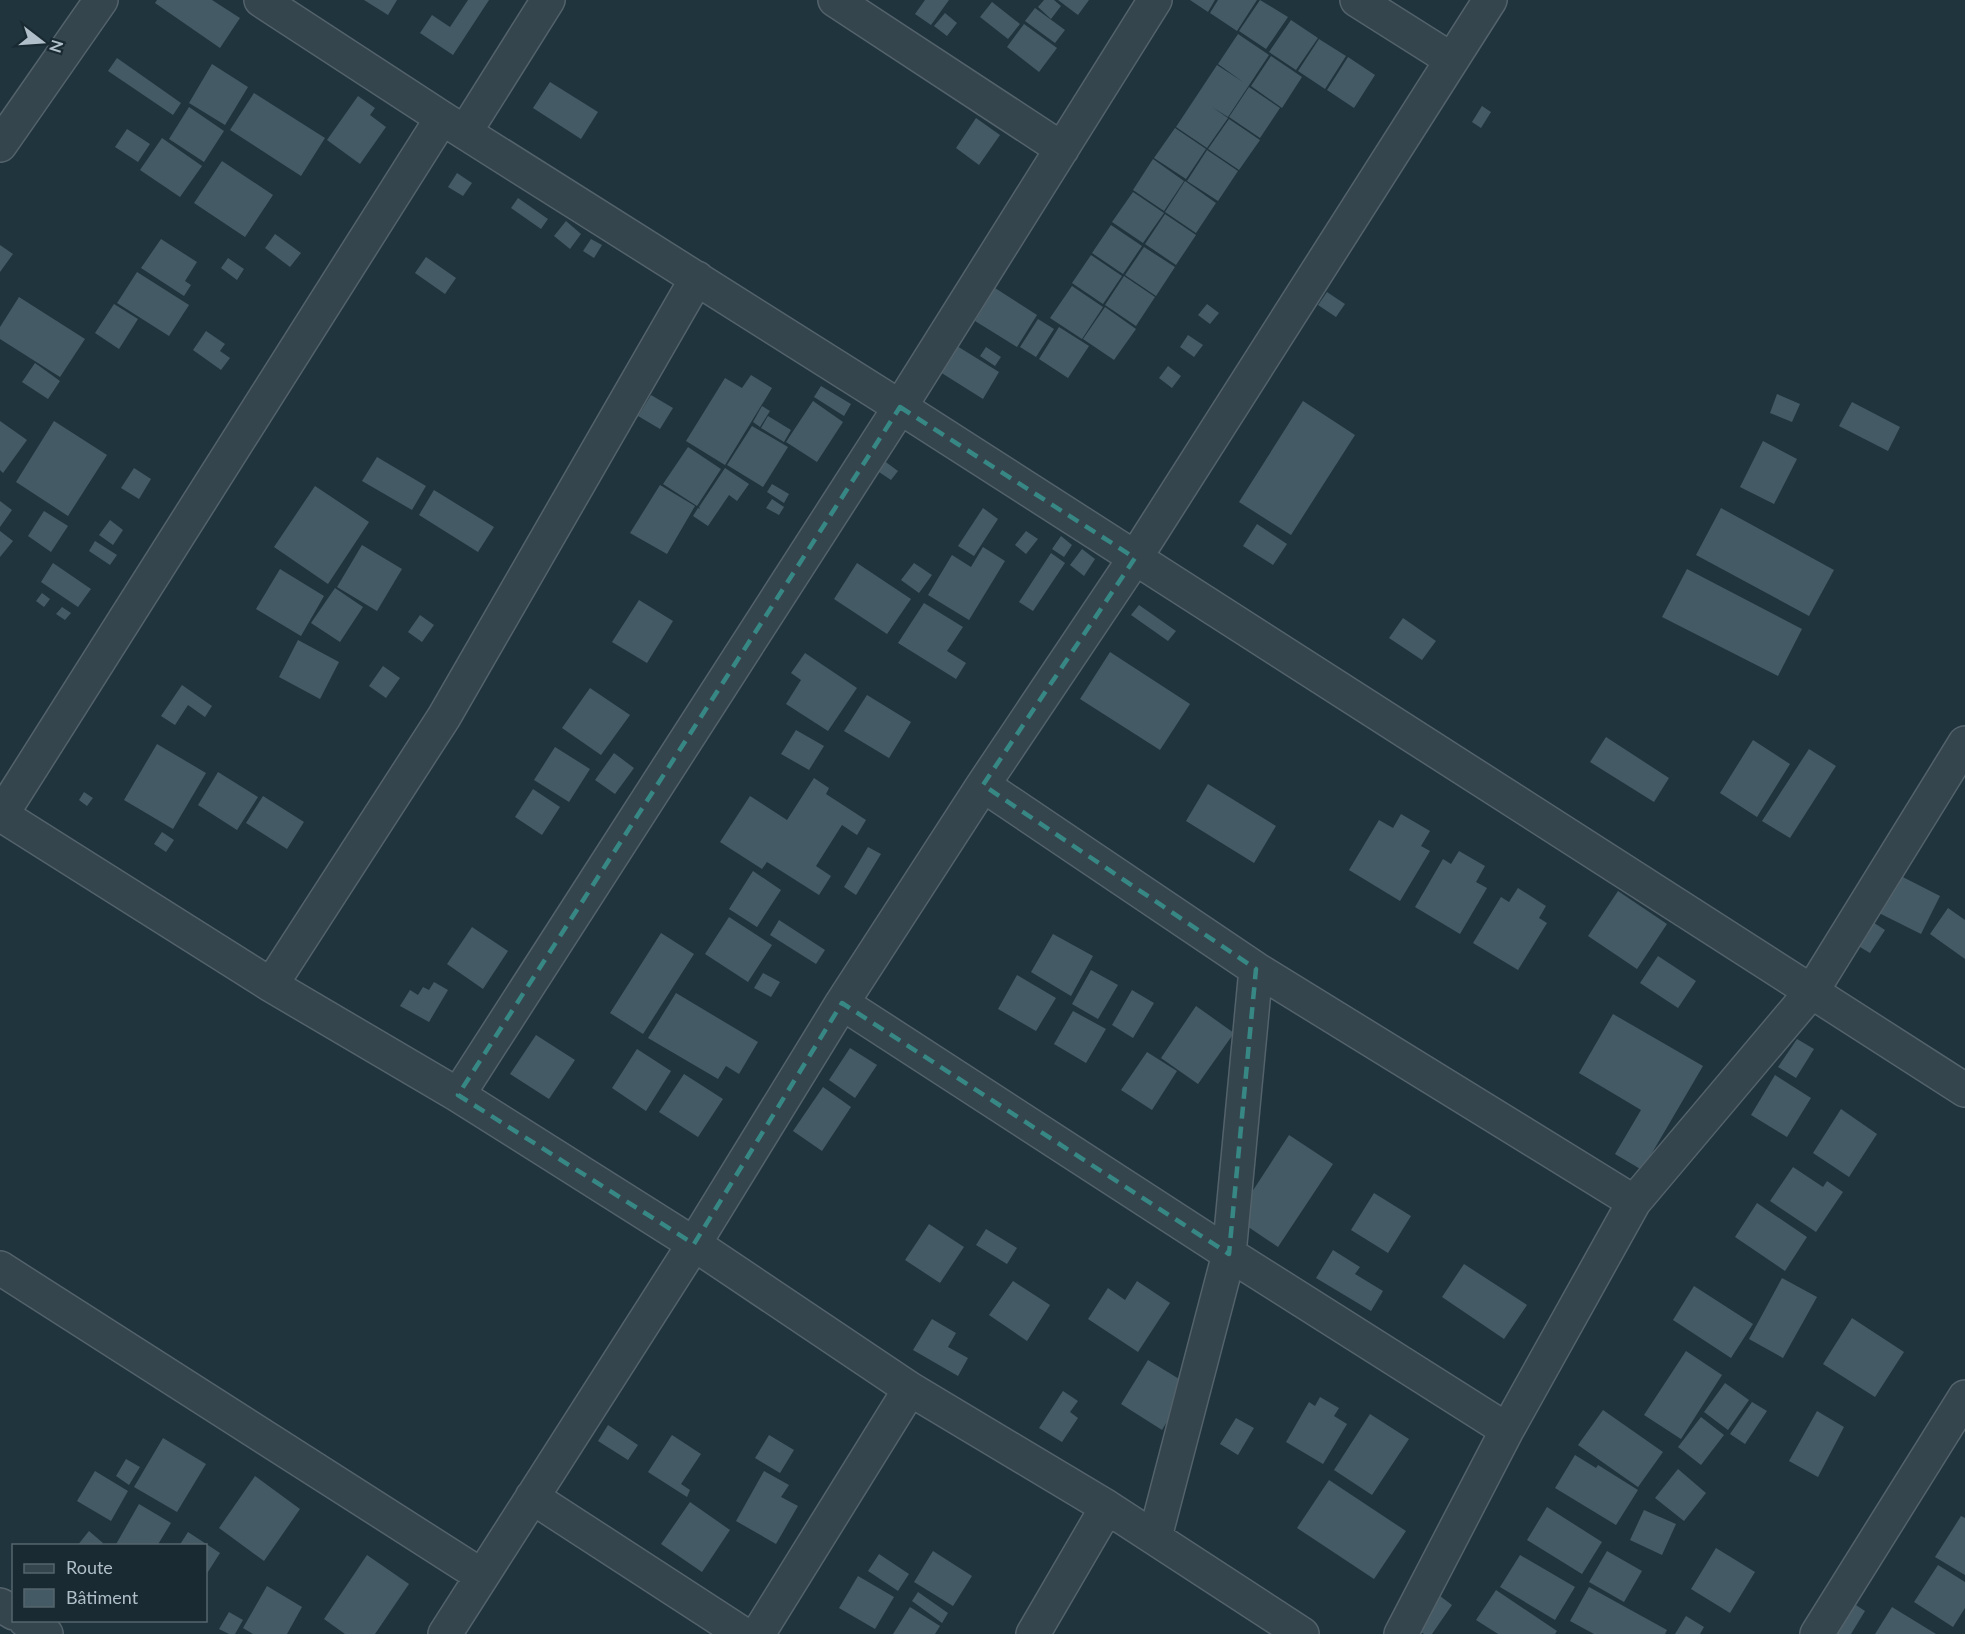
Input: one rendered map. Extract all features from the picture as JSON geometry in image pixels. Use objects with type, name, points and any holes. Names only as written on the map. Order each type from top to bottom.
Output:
[{"type":"street","points":[[0,145],[101,0]]},
{"type":"street","points":[[261,0],[1965,1090]]},
{"type":"street","points":[[548,0],[454,125],[1,815],[271,985],[458,1095],[694,1244],[909,1389],[1107,1507],[1302,1634]]},
{"type":"street","points":[[836,0],[1062,149]]},
{"type":"street","points":[[458,1095],[900,407],[1155,0]]},
{"type":"street","points":[[1357,0],[1452,60]]},
{"type":"street","points":[[445,1634],[694,1244],[842,1003],[983,784],[1135,558],[1490,0]]},
{"type":"street","points":[[271,985],[444,717],[697,278]]},
{"type":"street","points":[[1401,1634],[1507,1430],[1634,1202],[1812,991],[1965,743]]},
{"type":"street","points":[[983,784],[1256,969],[1634,1202]]},
{"type":"street","points":[[1155,1537],[1230,1254],[1256,969]]},
{"type":"street","points":[[842,1003],[1507,1430]]},
{"type":"street","points":[[0,1268],[482,1576]]},
{"type":"street","points":[[758,1634],[909,1389]]},
{"type":"street","points":[[1817,1634],[1965,1397]]},
{"type":"street","points":[[532,1497],[744,1634]]},
{"type":"street","points":[[1033,1634],[1107,1507]]},
{"type":"street","points":[[28,1622],[46,1634]]},
{"type":"highlighted area","points":[[900,407],[1135,558],[983,785],[1256,969],[1229,1254],[842,1003],[694,1244],[458,1095]]},
{"type":"building","points":[[157,0],[212,0],[240,18],[220,48],[155,3]]},
{"type":"building","points":[[364,0],[397,0],[388,15]]},
{"type":"building","points":[[468,0],[489,0],[453,55],[420,33],[432,15],[450,27]]},
{"type":"building","points":[[925,0],[949,0],[931,25],[915,14]]},
{"type":"building","points":[[1044,0],[1054,0],[1061,6],[1051,19],[1038,7]]},
{"type":"building","points":[[1058,0],[1089,0],[1078,15]]},
{"type":"building","points":[[1190,0],[1215,0],[1208,12]]},
{"type":"building","points":[[1218,0],[1257,0],[1237,31],[1210,13]]},
{"type":"building","points":[[1260,0],[1288,17],[1266,49],[1239,31]]},
{"type":"building","points":[[992,2],[1020,24],[1008,39],[980,17]]},
{"type":"building","points":[[1035,8],[1065,30],[1055,43],[1025,21]]},
{"type":"building","points":[[945,13],[957,23],[947,36],[934,26]]},
{"type":"building","points":[[1291,20],[1318,38],[1296,70],[1269,52]]},
{"type":"building","points":[[1024,24],[1057,48],[1039,72],[1007,47]]},
{"type":"building","points":[[1238,34],[1269,55],[1228,117],[1212,107],[1228,118],[1207,148],[1176,127],[1217,65],[1243,82],[1218,64]]},
{"type":"building","points":[[1319,39],[1346,56],[1325,89],[1298,71]]},
{"type":"building","points":[[1271,56],[1302,77],[1282,108],[1251,86]]},
{"type":"building","points":[[1348,57],[1375,75],[1354,108],[1327,90]]},
{"type":"building","points":[[117,58],[181,103],[173,115],[108,71]]},
{"type":"building","points":[[212,64],[248,87],[225,125],[189,103]]},
{"type":"building","points":[[550,82],[598,112],[581,139],[533,108]]},
{"type":"building","points":[[1249,87],[1280,108],[1260,138],[1229,117]]},
{"type":"building","points":[[254,93],[325,138],[301,176],[230,130]]},
{"type":"building","points":[[358,96],[375,108],[370,115],[386,127],[360,164],[327,140]]},
{"type":"building","points":[[1482,106],[1491,112],[1481,128],[1472,122]]},
{"type":"building","points":[[189,107],[224,131],[204,162],[169,139]]},
{"type":"building","points":[[976,118],[1000,135],[979,165],[956,148]]},
{"type":"building","points":[[1229,119],[1260,140],[1239,170],[1208,149]]},
{"type":"building","points":[[1175,128],[1206,149],[1186,179],[1154,158]]},
{"type":"building","points":[[127,129],[150,144],[138,162],[115,147]]},
{"type":"building","points":[[162,138],[202,166],[180,197],[140,170]]},
{"type":"building","points":[[1207,150],[1238,171],[1218,201],[1187,181]]},
{"type":"building","points":[[1153,159],[1184,181],[1164,211],[1133,190]]},
{"type":"building","points":[[222,161],[273,195],[245,237],[194,203]]},
{"type":"building","points":[[457,173],[472,183],[463,196],[448,187]]},
{"type":"building","points":[[1185,181],[1216,203],[1196,233],[1165,212]]},
{"type":"building","points":[[1133,192],[1164,213],[1143,243],[1112,222]]},
{"type":"building","points":[[518,198],[548,219],[541,229],[511,208]]},
{"type":"building","points":[[1165,214],[1196,235],[1176,265],[1145,244]]},
{"type":"building","points":[[566,221],[581,234],[570,249],[554,236]]},
{"type":"building","points":[[1111,225],[1142,246],[1123,274],[1092,253]]},
{"type":"building","points":[[275,234],[301,253],[290,267],[265,248]]},
{"type":"building","points":[[161,239],[197,262],[185,281],[191,285],[184,296],[141,268]]},
{"type":"building","points":[[591,239],[602,245],[594,258],[583,251]]},
{"type":"building","points":[[0,245],[13,254],[0,272]]},
{"type":"building","points":[[1144,247],[1175,267],[1156,296],[1125,275]]},
{"type":"building","points":[[1091,255],[1122,276],[1103,304],[1072,283]]},
{"type":"building","points":[[426,257],[456,278],[445,294],[415,273]]},
{"type":"building","points":[[228,258],[244,269],[237,280],[221,268]]},
{"type":"building","points":[[137,272],[189,305],[169,336],[117,303]]},
{"type":"building","points":[[1124,276],[1155,297],[1136,326],[1105,305]]},
{"type":"building","points":[[1072,286],[1103,307],[1082,339],[1050,318]]},
{"type":"building","points":[[995,288],[1037,315],[1017,347],[975,321]]},
{"type":"building","points":[[1327,292],[1345,304],[1336,317],[1318,305]]},
{"type":"building","points":[[19,297],[85,339],[60,377],[0,339],[0,327]]},
{"type":"building","points":[[114,304],[138,319],[119,349],[95,333]]},
{"type":"building","points":[[1207,304],[1219,313],[1210,324],[1198,315]]},
{"type":"building","points":[[1105,307],[1136,329],[1114,360],[1083,339]]},
{"type":"building","points":[[1038,319],[1054,329],[1036,357],[1020,347]]},
{"type":"building","points":[[1059,327],[1089,346],[1068,378],[1039,359]]},
{"type":"building","points":[[206,331],[225,344],[220,351],[230,358],[221,370],[193,350]]},
{"type":"building","points":[[1188,335],[1203,345],[1194,357],[1180,347]]},
{"type":"building","points":[[957,346],[999,372],[983,399],[940,372]]},
{"type":"building","points":[[986,347],[1001,357],[995,366],[980,356]]},
{"type":"building","points":[[35,363],[60,381],[48,399],[22,382]]},
{"type":"building","points":[[1168,366],[1181,376],[1172,388],[1159,378]]},
{"type":"building","points":[[751,375],[772,388],[725,465],[686,441],[725,378],[742,388]]},
{"type":"building","points":[[821,386],[851,404],[844,416],[814,397]]},
{"type":"building","points":[[1777,394],[1800,404],[1792,422],[1770,413]]},
{"type":"building","points":[[651,395],[673,408],[660,429],[638,416]]},
{"type":"building","points":[[813,401],[843,422],[817,462],[786,442]]},
{"type":"building","points":[[1303,401],[1355,435],[1291,535],[1239,502]]},
{"type":"building","points":[[1852,402],[1900,427],[1888,451],[1839,426]]},
{"type":"building","points":[[762,406],[770,411],[760,427],[753,422]]},
{"type":"building","points":[[768,416],[791,430],[784,442],[761,428]]},
{"type":"building","points":[[0,421],[27,440],[3,473],[0,470]]},
{"type":"building","points":[[54,421],[107,455],[68,516],[16,482]]},
{"type":"building","points":[[752,426],[788,447],[763,487],[727,465]]},
{"type":"building","points":[[1763,441],[1797,459],[1774,504],[1740,487]]},
{"type":"building","points":[[688,447],[721,469],[697,506],[663,484]]},
{"type":"building","points":[[377,457],[426,486],[412,510],[362,481]]},
{"type":"building","points":[[883,460],[898,471],[891,480],[876,470]]},
{"type":"building","points":[[134,468],[151,479],[139,499],[121,488]]},
{"type":"building","points":[[725,468],[749,484],[737,501],[729,495],[708,526],[693,516],[698,508],[700,509],[699,507]]},
{"type":"building","points":[[772,484],[789,494],[784,503],[767,492]]},
{"type":"building","points":[[660,485],[695,506],[667,554],[630,533]]},
{"type":"building","points":[[315,486],[369,522],[328,584],[274,547]]},
{"type":"building","points":[[434,490],[494,527],[478,552],[419,515]]},
{"type":"building","points":[[772,499],[784,507],[779,515],[766,508]]},
{"type":"building","points":[[0,501],[12,510],[0,527]]},
{"type":"building","points":[[983,508],[998,519],[974,556],[958,546]]},
{"type":"building","points":[[1721,508],[1834,570],[1809,616],[1696,555]]},
{"type":"building","points":[[44,511],[68,526],[51,552],[28,536]]},
{"type":"building","points":[[110,520],[123,530],[113,545],[99,535]]},
{"type":"building","points":[[1257,524],[1287,544],[1273,565],[1243,546]]},
{"type":"building","points":[[0,531],[13,541],[0,557]]},
{"type":"building","points":[[1026,531],[1038,539],[1026,554],[1015,545]]},
{"type":"building","points":[[1061,536],[1072,545],[1064,557],[1052,549]]},
{"type":"building","points":[[95,541],[117,555],[110,565],[89,551]]},
{"type":"building","points":[[362,545],[402,569],[377,611],[337,587]]},
{"type":"building","points":[[983,547],[1005,561],[969,620],[928,595],[952,555],[971,567]]},
{"type":"building","points":[[1082,549],[1095,559],[1084,576],[1070,565]]},
{"type":"building","points":[[1051,553],[1065,563],[1033,611],[1019,602]]},
{"type":"building","points":[[53,563],[91,589],[78,607],[41,582]]},
{"type":"building","points":[[857,563],[911,599],[887,634],[834,599]]},
{"type":"building","points":[[914,563],[932,575],[919,593],[901,580]]},
{"type":"building","points":[[280,569],[324,596],[301,636],[256,609]]},
{"type":"building","points":[[1687,569],[1802,629],[1778,676],[1662,617]]},
{"type":"building","points":[[335,588],[363,607],[340,642],[311,623]]},
{"type":"building","points":[[42,593],[50,599],[44,607],[36,601]]},
{"type":"building","points":[[639,600],[673,621],[647,663],[612,642]]},
{"type":"building","points":[[924,603],[963,627],[947,651],[966,663],[956,679],[898,643]]},
{"type":"building","points":[[1139,605],[1176,631],[1168,641],[1131,615]]},
{"type":"building","points":[[62,607],[71,613],[65,620],[56,614]]},
{"type":"building","points":[[420,615],[434,625],[422,642],[408,632]]},
{"type":"building","points":[[1403,618],[1436,641],[1422,660],[1389,638]]},
{"type":"building","points":[[298,640],[339,662],[320,699],[279,677]]},
{"type":"building","points":[[1110,652],[1190,704],[1160,750],[1080,699]]},
{"type":"building","points":[[805,653],[857,688],[828,731],[786,704],[801,680],[791,673]]},
{"type":"building","points":[[383,666],[400,678],[386,698],[369,686]]},
{"type":"building","points":[[182,685],[212,706],[205,717],[188,705],[175,725],[161,716]]},
{"type":"building","points":[[590,688],[630,715],[601,755],[562,728]]},
{"type":"building","points":[[867,695],[911,722],[889,758],[844,731]]},
{"type":"building","points":[[796,730],[824,746],[809,770],[781,754]]},
{"type":"building","points":[[1606,737],[1669,778],[1654,802],[1590,762]]},
{"type":"building","points":[[1753,740],[1790,764],[1757,817],[1720,793]]},
{"type":"building","points":[[157,744],[206,773],[173,829],[124,800]]},
{"type":"building","points":[[555,747],[590,769],[569,802],[534,780]]},
{"type":"building","points":[[1809,749],[1836,766],[1790,838],[1762,821]]},
{"type":"building","points":[[614,753],[634,768],[615,794],[595,780]]},
{"type":"building","points":[[218,772],[258,797],[237,830],[198,805]]},
{"type":"building","points":[[814,778],[829,788],[826,794],[866,820],[857,835],[842,825],[816,866],[831,876],[819,895],[767,862],[762,869],[720,842],[750,796],[787,820]]},
{"type":"building","points":[[1208,784],[1276,826],[1254,863],[1186,821]]},
{"type":"building","points":[[533,789],[560,807],[542,835],[515,817]]},
{"type":"building","points":[[84,792],[93,798],[87,806],[79,800]]},
{"type":"building","points":[[263,796],[304,822],[287,849],[246,823]]},
{"type":"building","points":[[1401,814],[1430,831],[1421,846],[1430,851],[1400,901],[1349,870],[1379,820],[1393,828]]},
{"type":"building","points":[[162,832],[174,840],[166,852],[154,844]]},
{"type":"building","points":[[868,847],[881,854],[856,895],[844,887]]},
{"type":"building","points":[[1459,851],[1485,866],[1476,882],[1487,888],[1460,934],[1415,907],[1443,859],[1451,864]]},
{"type":"building","points":[[753,871],[781,890],[757,927],[729,909]]},
{"type":"building","points":[[1891,871],[1940,896],[1921,934],[1871,909]]},
{"type":"building","points":[[1518,888],[1546,906],[1539,918],[1547,923],[1518,970],[1473,943],[1501,897],[1509,902]]},
{"type":"building","points":[[1618,891],[1667,924],[1637,969],[1588,936]]},
{"type":"building","points":[[1948,908],[1965,920],[1965,959],[1930,934]]},
{"type":"building","points":[[729,917],[772,945],[748,982],[705,954]]},
{"type":"building","points":[[1865,917],[1885,930],[1870,953],[1850,941]]},
{"type":"building","points":[[779,920],[825,950],[816,964],[770,935]]},
{"type":"building","points":[[472,927],[508,951],[483,989],[447,964]]},
{"type":"building","points":[[661,933],[694,954],[643,1034],[610,1013]]},
{"type":"building","points":[[1053,934],[1093,956],[1071,996],[1031,972]]},
{"type":"building","points":[[1658,956],[1696,981],[1678,1008],[1640,983]]},
{"type":"building","points":[[1091,970],[1118,985],[1098,1019],[1072,1004]]},
{"type":"building","points":[[763,973],[780,982],[771,997],[754,988]]},
{"type":"building","points":[[1017,975],[1056,998],[1036,1031],[998,1009]]},
{"type":"building","points":[[434,982],[448,990],[429,1022],[400,1006],[410,990],[418,995],[423,987],[429,990]]},
{"type":"building","points":[[1132,990],[1154,1003],[1133,1038],[1112,1025]]},
{"type":"building","points":[[676,993],[758,1042],[739,1074],[726,1066],[718,1079],[648,1038]]},
{"type":"building","points":[[1196,1006],[1234,1033],[1198,1084],[1161,1058]]},
{"type":"building","points":[[1073,1011],[1106,1029],[1086,1063],[1054,1044]]},
{"type":"building","points":[[1613,1014],[1703,1066],[1642,1170],[1615,1154],[1641,1110],[1579,1073]]},
{"type":"building","points":[[536,1035],[575,1060],[549,1099],[510,1074]]},
{"type":"building","points":[[1797,1039],[1814,1049],[1796,1078],[1778,1067]]},
{"type":"building","points":[[850,1048],[877,1065],[855,1098],[829,1080]]},
{"type":"building","points":[[637,1049],[671,1071],[646,1111],[612,1088]]},
{"type":"building","points":[[1147,1052],[1177,1071],[1152,1110],[1121,1090]]},
{"type":"building","points":[[684,1074],[723,1099],[698,1137],[659,1112]]},
{"type":"building","points":[[1775,1075],[1811,1098],[1787,1137],[1751,1115]]},
{"type":"building","points":[[823,1087],[851,1107],[822,1151],[793,1131]]},
{"type":"building","points":[[1841,1109],[1877,1134],[1849,1177],[1813,1153]]},
{"type":"building","points":[[1289,1135],[1333,1164],[1278,1247],[1235,1218]]},
{"type":"building","points":[[1793,1167],[1823,1187],[1827,1181],[1843,1192],[1816,1232],[1770,1201]]},
{"type":"building","points":[[1374,1193],[1411,1216],[1388,1253],[1351,1230]]},
{"type":"building","points":[[1757,1203],[1807,1237],[1785,1271],[1735,1237]]},
{"type":"building","points":[[929,1224],[964,1247],[940,1283],[905,1260]]},
{"type":"building","points":[[986,1229],[1017,1248],[1007,1264],[976,1245]]},
{"type":"building","points":[[1333,1250],[1360,1267],[1355,1274],[1383,1291],[1371,1311],[1316,1278]]},
{"type":"building","points":[[1464,1264],[1527,1305],[1504,1339],[1442,1297]]},
{"type":"building","points":[[1782,1278],[1817,1297],[1783,1358],[1749,1339]]},
{"type":"building","points":[[1013,1281],[1050,1305],[1027,1341],[989,1315]]},
{"type":"building","points":[[1137,1281],[1170,1303],[1138,1352],[1088,1319],[1108,1288],[1125,1300]]},
{"type":"building","points":[[1694,1286],[1753,1324],[1731,1358],[1673,1320]]},
{"type":"building","points":[[1852,1318],[1904,1352],[1875,1397],[1823,1364]]},
{"type":"building","points":[[932,1319],[956,1333],[948,1347],[968,1358],[958,1376],[913,1350]]},
{"type":"building","points":[[1686,1351],[1722,1375],[1681,1439],[1644,1415]]},
{"type":"building","points":[[1148,1360],[1189,1385],[1162,1430],[1121,1404]]},
{"type":"building","points":[[1725,1383],[1749,1400],[1728,1430],[1704,1412]]},
{"type":"building","points":[[1063,1391],[1078,1401],[1070,1412],[1078,1418],[1062,1442],[1039,1428]]},
{"type":"building","points":[[1320,1397],[1339,1408],[1334,1416],[1347,1424],[1323,1464],[1286,1442],[1309,1402],[1315,1406]]},
{"type":"building","points":[[1752,1402],[1767,1411],[1745,1444],[1730,1434]]},
{"type":"building","points":[[1603,1410],[1663,1452],[1638,1487],[1578,1445]]},
{"type":"building","points":[[1817,1411],[1844,1427],[1818,1477],[1789,1461]]},
{"type":"building","points":[[1370,1414],[1409,1439],[1372,1495],[1334,1470]]},
{"type":"building","points":[[1701,1417],[1724,1435],[1701,1465],[1678,1447]]},
{"type":"building","points":[[1236,1418],[1254,1428],[1238,1455],[1220,1444]]},
{"type":"building","points":[[608,1425],[638,1445],[628,1460],[598,1441]]},
{"type":"building","points":[[672,1435],[701,1454],[681,1484],[690,1490],[687,1497],[648,1472]]},
{"type":"building","points":[[769,1435],[794,1450],[780,1473],[755,1458]]},
{"type":"building","points":[[163,1438],[206,1464],[177,1512],[134,1487]]},
{"type":"building","points":[[1575,1455],[1596,1468],[1598,1465],[1638,1490],[1616,1525],[1555,1488]]},
{"type":"building","points":[[126,1459],[140,1467],[129,1485],[116,1476]]},
{"type":"building","points":[[1678,1469],[1706,1493],[1684,1521],[1655,1498]]},
{"type":"building","points":[[95,1471],[128,1491],[111,1521],[77,1501]]},
{"type":"building","points":[[764,1471],[789,1485],[781,1497],[798,1506],[776,1544],[736,1521]]},
{"type":"building","points":[[255,1476],[300,1509],[264,1561],[219,1528]]},
{"type":"building","points":[[1329,1480],[1406,1531],[1374,1579],[1297,1528]]},
{"type":"building","points":[[690,1502],[730,1530],[702,1572],[661,1544]]},
{"type":"building","points":[[139,1504],[171,1523],[158,1544],[116,1544]]},
{"type":"building","points":[[1547,1507],[1602,1542],[1582,1574],[1527,1540]]},
{"type":"building","points":[[1644,1510],[1676,1524],[1662,1555],[1630,1540]]},
{"type":"building","points":[[1961,1516],[1965,1518],[1965,1575],[1935,1557]]},
{"type":"building","points":[[89,1531],[103,1543],[102,1544],[79,1544]]},
{"type":"building","points":[[188,1532],[206,1544],[180,1544]]},
{"type":"building","points":[[207,1544],[220,1553],[207,1573]]},
{"type":"building","points":[[1716,1548],[1755,1572],[1730,1613],[1691,1589]]},
{"type":"building","points":[[933,1551],[972,1576],[953,1606],[914,1582]]},
{"type":"building","points":[[1607,1551],[1642,1571],[1624,1602],[1589,1582]]},
{"type":"building","points":[[879,1554],[909,1574],[898,1591],[868,1571]]},
{"type":"building","points":[[367,1555],[409,1584],[375,1634],[345,1634],[324,1619]]},
{"type":"building","points":[[1520,1555],[1575,1587],[1555,1620],[1500,1587]]},
{"type":"building","points":[[1938,1565],[1965,1582],[1965,1608],[1953,1627],[1914,1602]]},
{"type":"building","points":[[858,1576],[894,1597],[875,1629],[839,1608]]},
{"type":"building","points":[[267,1586],[302,1607],[287,1634],[253,1634],[243,1628]]},
{"type":"building","points":[[1589,1587],[1667,1630],[1665,1634],[1594,1634],[1570,1621]]},
{"type":"building","points":[[1496,1590],[1557,1631],[1555,1634],[1498,1634],[1476,1620]]},
{"type":"building","points":[[918,1592],[948,1613],[942,1623],[912,1601]]},
{"type":"building","points":[[1440,1596],[1452,1605],[1432,1634],[1424,1634],[1418,1630]]},
{"type":"building","points":[[1847,1599],[1865,1611],[1851,1634],[1825,1634]]},
{"type":"building","points":[[910,1607],[940,1626],[935,1634],[893,1634]]},
{"type":"building","points":[[1892,1607],[1936,1634],[1875,1634]]},
{"type":"building","points":[[229,1612],[243,1620],[235,1634],[219,1629]]},
{"type":"building","points":[[1686,1616],[1704,1627],[1700,1634],[1675,1634]]}]
